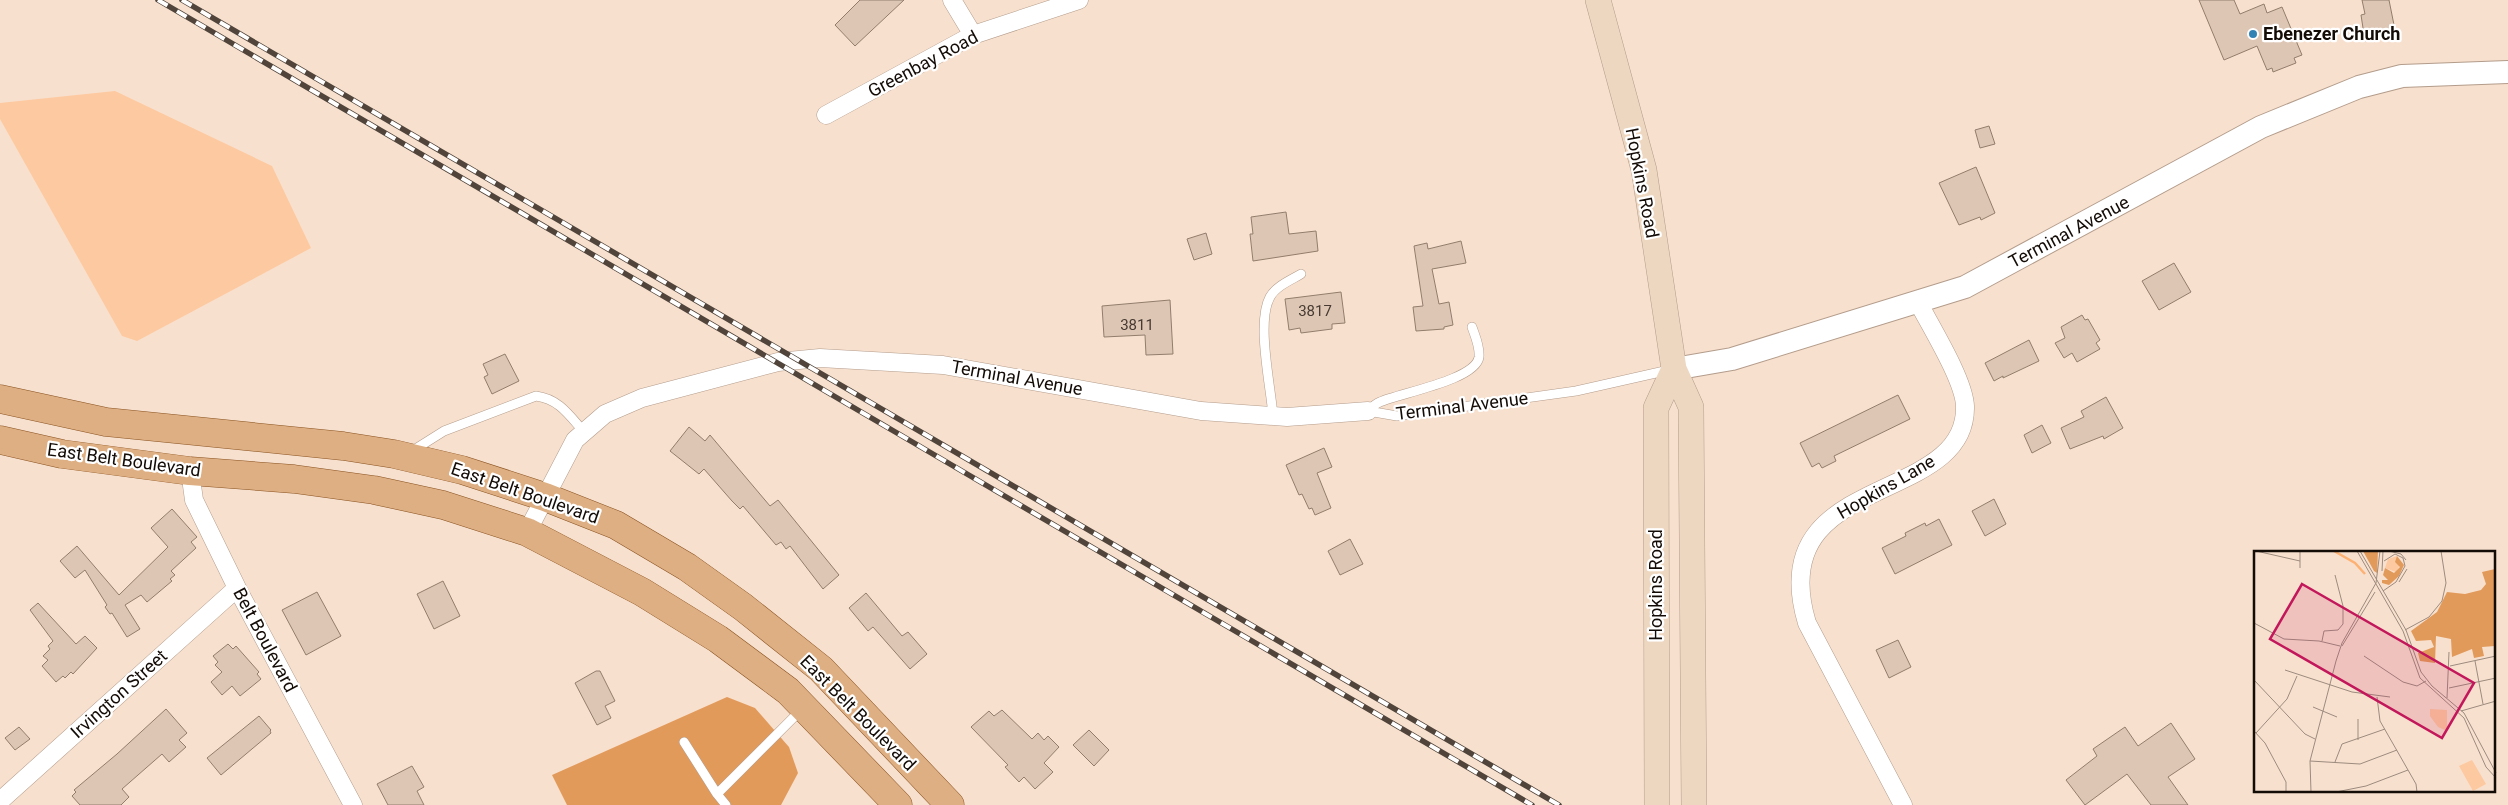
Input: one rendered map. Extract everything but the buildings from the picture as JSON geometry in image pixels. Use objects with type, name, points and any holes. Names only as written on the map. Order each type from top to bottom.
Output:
[{"type":"main road","name":"Hopkins Road","points":[[1598,0],[1644,170],[1674,369],[1691,408],[1694,805]]},
{"type":"main road","name":"Hopkins Road","points":[[1657,796],[1656,408],[1674,369]]},
{"type":"main road","name":"East Belt Boulevard","points":[[0,399],[106,422],[343,446],[405,456],[462,470],[545,497],[616,525],[687,567],[743,607],[821,669],[950,805]]},
{"type":"main road","name":"East Belt Boulevard","points":[[0,440],[62,454],[190,471],[294,478],[374,490],[443,505],[527,532],[642,592],[718,639],[788,691],[898,805]]},
{"type":"street","points":[[952,0],[973,35]]},
{"type":"street","name":"Greenbay Road","points":[[826,115],[973,35],[1079,0]]},
{"type":"street","name":"Terminal Avenue","points":[[1674,369],[1732,359],[1965,288],[2261,127],[2359,87],[2402,76],[2508,72]]},
{"type":"street","name":"Hopkins Lane","points":[[1903,805],[1807,623],[1801,603],[1799,586],[1803,560],[1808,545],[1822,526],[1845,509],[1935,461],[1956,443],[1964,423],[1965,404],[1960,386],[1918,302]]},
{"type":"street","name":"Terminal Avenue","points":[[527,532],[575,440],[605,414],[642,398],[778,362],[820,358],[943,366],[1201,410],[1273,416],[1287,417],[1368,411]]},
{"type":"street","name":"Belt Boulevard","points":[[190,471],[194,500],[237,588],[353,805]]},
{"type":"street","name":"Irvington Street","points":[[0,800],[237,588]]},
{"type":"lane","points":[[1273,416],[1264,322],[1270,297],[1281,285],[1301,274]]},
{"type":"lane","points":[[1368,411],[1380,402],[1427,387],[1472,368],[1479,358],[1478,344],[1472,327]]},
{"type":"lane","name":"Terminal Avenue","points":[[1368,411],[1397,416],[1576,391],[1674,369]]},
{"type":"lane","points":[[405,456],[444,431],[536,396],[549,398],[560,405],[584,432]]},
{"type":"lane","points":[[717,794],[804,708]]},
{"type":"lane","points":[[684,742],[726,805]]},
{"type":"shaded area","points":[[115,91],[272,166],[311,248],[137,341],[122,336],[0,119],[0,103]]},
{"type":"shaded area","points":[[727,697],[755,708],[789,747],[798,773],[781,805],[567,805],[552,775]]},
{"type":"railway","points":[[158,0],[1532,805]]},
{"type":"railway","points":[[182,0],[1559,805]]},
{"type":"place","name":"Ebenezer Church","points":[[2253,34]]}]
